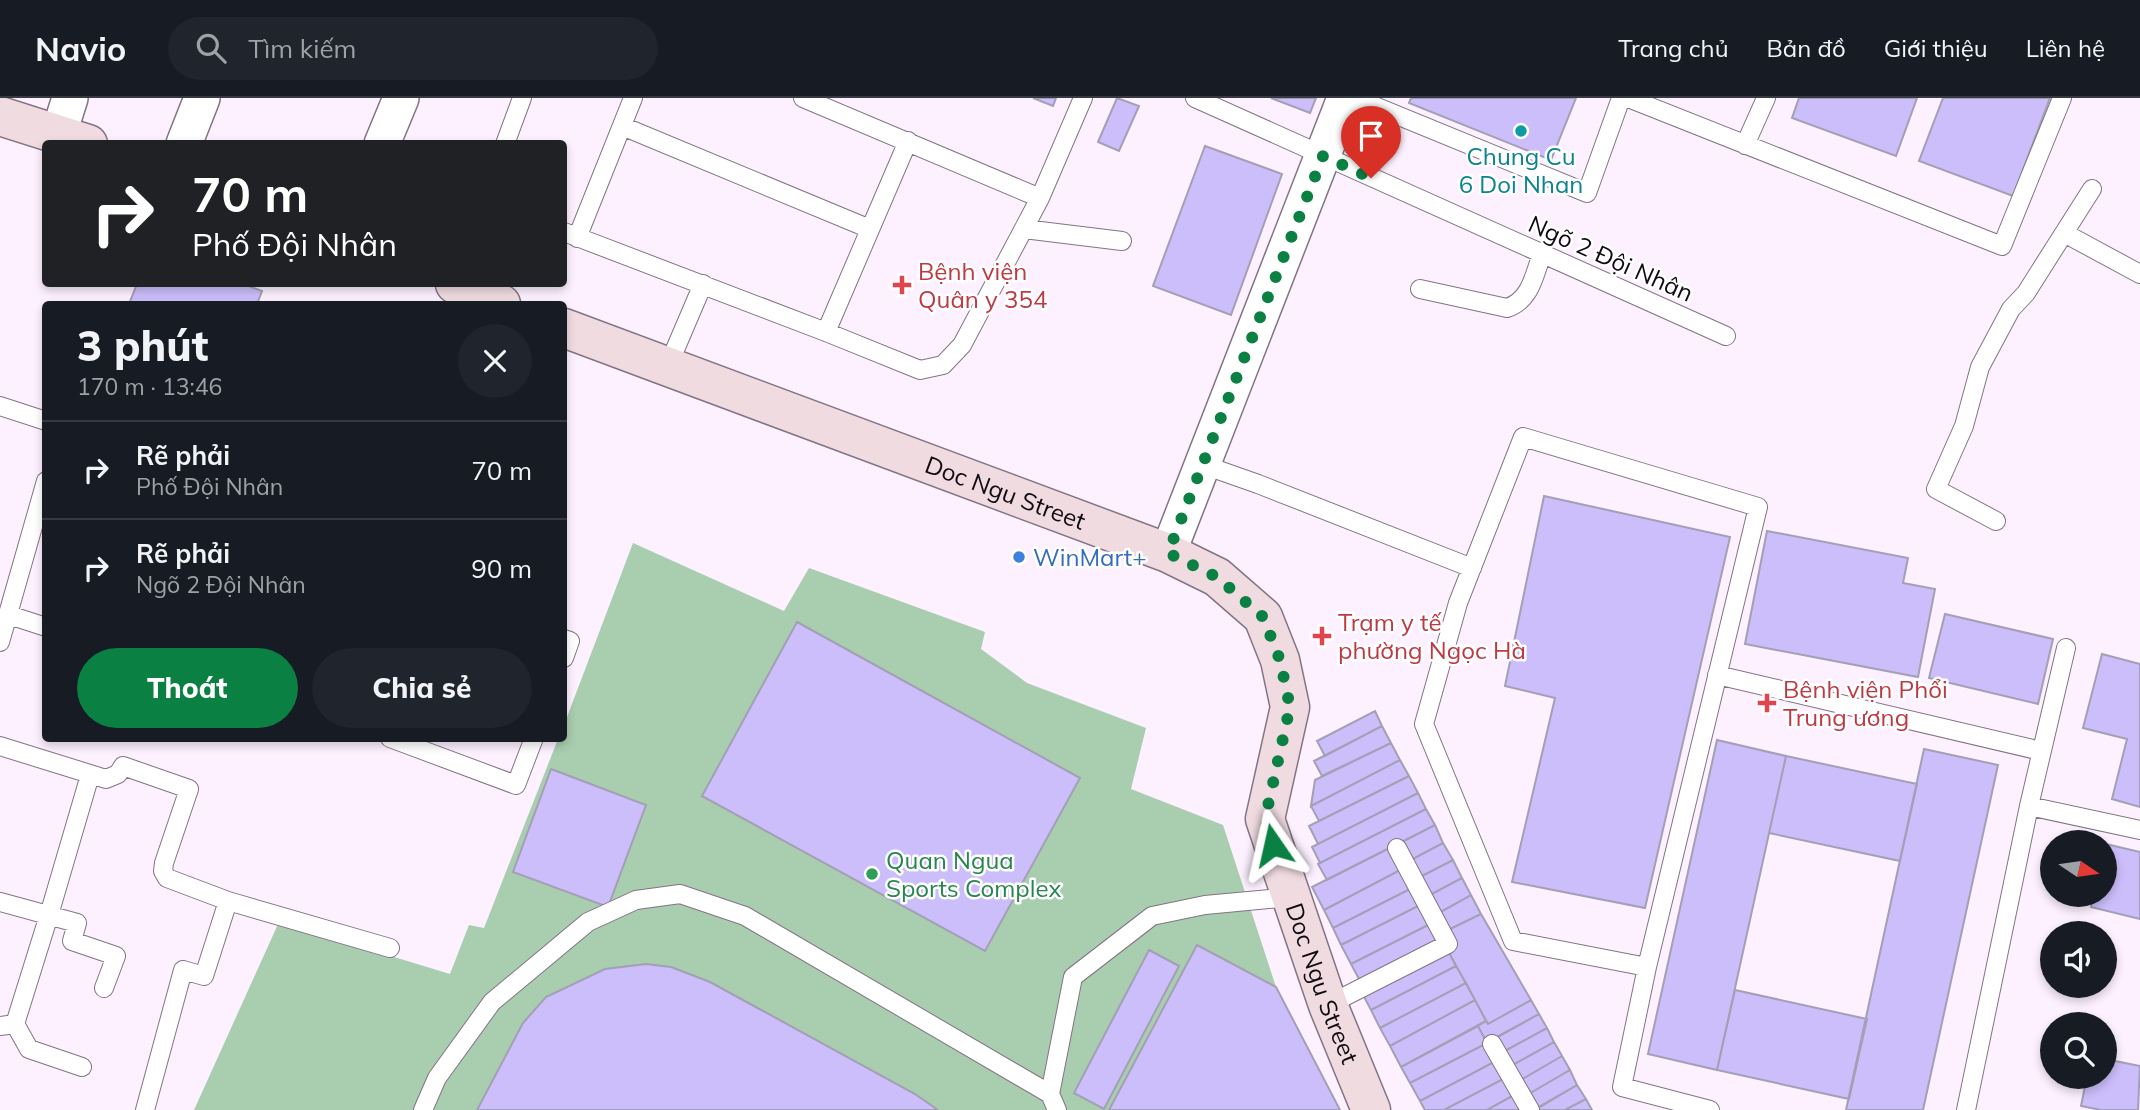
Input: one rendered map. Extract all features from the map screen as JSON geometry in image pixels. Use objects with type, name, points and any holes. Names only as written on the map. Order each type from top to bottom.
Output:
[{"type":"street","points":[[186,140],[202,98]]},
{"type":"street","points":[[384,140],[401,98]]},
{"type":"street","points":[[1168,553],[1345,98]]},
{"type":"street","points":[[0,116],[72,125]]},
{"type":"street","name":"Doc Ngu Street","points":[[567,329],[1168,553],[1217,577],[1263,617],[1280,660],[1290,707],[1265,819],[1328,1005],[1371,1110]]},
{"type":"lane","points":[[506,140],[522,98]]},
{"type":"lane","points":[[633,98],[570,235],[703,284],[920,370],[943,365],[962,345],[1040,198],[1083,98]]},
{"type":"lane","points":[[803,98],[1040,198]]},
{"type":"lane","name":"Ngõ 2 Đội Nhân","points":[[1195,98],[1726,336]]},
{"type":"lane","points":[[1355,98],[1587,193],[1621,98]]},
{"type":"lane","points":[[1628,98],[2002,246],[2062,98]]},
{"type":"lane","points":[[1745,145],[1766,98]]},
{"type":"lane","points":[[622,126],[870,229]]},
{"type":"lane","points":[[826,332],[908,141]]},
{"type":"lane","points":[[1996,521],[1936,489],[1964,426],[1980,367],[2011,309],[2026,293],[2092,189]]},
{"type":"lane","points":[[1024,229],[1122,241]]},
{"type":"lane","points":[[2064,233],[2140,274]]},
{"type":"lane","points":[[1420,289],[1507,308],[1517,304],[1525,296],[1542,254]]},
{"type":"lane","points":[[668,366],[703,284]]},
{"type":"lane","points":[[0,405],[42,420]]},
{"type":"lane","points":[[1647,967],[1513,941],[1423,724],[1458,603],[1523,437],[1758,507],[1647,967],[1622,1087],[1710,1110]]},
{"type":"lane","points":[[1203,465],[1472,568]]},
{"type":"lane","points":[[0,642],[42,495]]},
{"type":"lane","points":[[9,615],[42,626]]},
{"type":"lane","points":[[1966,1110],[2029,806],[2066,648]]},
{"type":"lane","points":[[1717,675],[2041,751]]},
{"type":"lane","points":[[401,742],[516,785],[532,742]]},
{"type":"lane","points":[[0,746],[106,779],[118,774],[123,766],[189,789],[163,863],[167,878],[228,901],[390,948]]},
{"type":"lane","points":[[82,1067],[29,1049],[7,1025],[49,915],[90,775]]},
{"type":"lane","points":[[2029,806],[2140,830]]},
{"type":"lane","points":[[1328,1005],[1448,944],[1397,848]]},
{"type":"lane","points":[[423,1110],[438,1078],[492,1002],[588,922],[636,900],[680,894],[745,916],[1054,1102],[1073,977],[1152,916],[1205,905],[1290,897]]},
{"type":"lane","points":[[145,1110],[183,970],[204,976],[228,901]]},
{"type":"lane","points":[[0,902],[77,923],[72,941],[116,956],[104,988]]},
{"type":"lane","points":[[1492,1044],[1530,1110]]},
{"type":"green space","name":"Quan Ngua Sports Complex","points":[[633,543],[784,611],[809,568],[985,632],[981,649],[1027,683],[1146,728],[1131,789],[1223,825],[1276,987],[1340,1110],[194,1110],[279,922],[450,974],[469,925],[484,928],[557,742],[567,742],[567,717]]},
{"type":"building","points":[[1033,98],[1056,98],[1053,106]]},
{"type":"building","points":[[1117,98],[1139,106],[1119,151],[1098,142]]},
{"type":"building","points":[[1271,98],[1316,98],[1310,113]]},
{"type":"building","name":"Chung Cu 6 Doi Nhan","points":[[1411,98],[1576,98],[1551,160],[1409,103]]},
{"type":"building","points":[[1799,98],[1917,98],[1896,156],[1792,118]]},
{"type":"building","points":[[1943,98],[2050,98],[2013,196],[1919,161]]},
{"type":"building","points":[[1205,146],[1282,174],[1231,315],[1153,286]]},
{"type":"building","points":[[136,287],[251,287],[262,291],[258,301],[130,301]]},
{"type":"building","points":[[1544,496],[1730,537],[1645,908],[1512,882],[1555,698],[1505,686]]},
{"type":"building","points":[[1767,531],[1908,558],[1903,583],[1935,589],[1918,677],[1745,644]]},
{"type":"building","points":[[1945,614],[2053,639],[2038,704],[1929,678]]},
{"type":"building","points":[[797,622],[1080,778],[985,951],[702,796]]},
{"type":"building","points":[[2102,654],[2140,664],[2140,807],[2112,799],[2127,739],[2083,728]]},
{"type":"building","points":[[1375,711],[1382,726],[1325,756],[1317,741]]},
{"type":"building","points":[[1382,726],[1391,743],[1322,776],[1314,761]]},
{"type":"building","points":[[1717,740],[1786,756],[1717,1070],[1648,1054]]},
{"type":"building","points":[[1391,743],[1400,760],[1311,806],[1315,780]]},
{"type":"building","points":[[1924,749],[1998,765],[1923,1110],[1846,1110]]},
{"type":"building","points":[[1786,756],[1917,784],[1900,861],[1769,833]]},
{"type":"building","points":[[1400,760],[1409,776],[1319,821],[1311,806]]},
{"type":"building","points":[[551,769],[646,805],[608,907],[513,872]]},
{"type":"building","points":[[1409,776],[1418,793],[1318,844],[1309,826]]},
{"type":"building","points":[[1418,793],[1426,809],[1320,863],[1312,847]]},
{"type":"building","points":[[1426,809],[1435,825],[1327,880],[1318,864]]},
{"type":"building","points":[[1435,825],[1443,843],[1409,861],[1400,843]]},
{"type":"building","points":[[1443,843],[1453,860],[1418,878],[1409,861]]},
{"type":"building","points":[[1393,846],[1404,868],[1324,910],[1312,887]]},
{"type":"building","points":[[2118,847],[2140,852],[2140,919],[2091,907],[2118,906]]},
{"type":"building","points":[[1453,860],[1462,878],[1428,896],[1418,878]]},
{"type":"building","points":[[1404,868],[1414,887],[1333,928],[1324,910]]},
{"type":"building","points":[[1462,878],[1471,895],[1437,914],[1428,896]]},
{"type":"building","points":[[1414,887],[1422,904],[1341,945],[1333,928]]},
{"type":"building","points":[[1471,895],[1481,914],[1446,931],[1437,914]]},
{"type":"building","points":[[1422,904],[1432,923],[1351,964],[1341,945]]},
{"type":"building","points":[[1481,914],[1531,1000],[1488,1024],[1447,949],[1446,931]]},
{"type":"building","points":[[1432,923],[1441,940],[1360,981],[1351,964]]},
{"type":"building","points":[[1197,945],[1276,987],[1340,1110],[1109,1110]]},
{"type":"building","points":[[1447,949],[1456,966],[1371,1010],[1362,993]]},
{"type":"building","points":[[1149,950],[1179,966],[1104,1109],[1074,1093]]},
{"type":"building","points":[[646,964],[671,967],[710,982],[915,1094],[938,1110],[477,1110],[523,1023],[546,997],[605,969]]},
{"type":"building","points":[[1456,966],[1466,983],[1380,1028],[1371,1010]]},
{"type":"building","points":[[1466,983],[1475,1000],[1390,1046],[1380,1028]]},
{"type":"building","points":[[1735,990],[1867,1019],[1849,1099],[1717,1070]]},
{"type":"building","points":[[1475,1000],[1486,1021],[1401,1067],[1390,1046]]},
{"type":"building","points":[[1531,1000],[1539,1014],[1487,1043],[1478,1026],[1486,1021],[1488,1024]]},
{"type":"building","points":[[1539,1014],[1547,1028],[1503,1052],[1495,1038]]},
{"type":"building","points":[[1478,1026],[1487,1043],[1410,1083],[1401,1067]]},
{"type":"building","points":[[1547,1028],[1554,1042],[1511,1066],[1503,1052]]},
{"type":"building","points":[[1554,1042],[1562,1056],[1519,1081],[1511,1066]]},
{"type":"building","points":[[1487,1043],[1496,1061],[1420,1101],[1410,1083]]},
{"type":"building","points":[[1562,1056],[1570,1070],[1527,1095],[1519,1081]]},
{"type":"building","points":[[1496,1061],[1505,1078],[1444,1110],[1425,1110],[1420,1101]]},
{"type":"building","points":[[2117,1061],[2140,1066],[2138,1110],[2101,1110],[2081,1106],[2084,1089],[2117,1089]]},
{"type":"building","points":[[1570,1070],[1577,1085],[1535,1109],[1527,1095]]},
{"type":"building","points":[[1505,1078],[1514,1095],[1487,1110],[1444,1110]]},
{"type":"building","points":[[1577,1085],[1586,1099],[1565,1110],[1535,1110]]},
{"type":"building","points":[[1514,1095],[1521,1110],[1487,1110]]},
{"type":"building","points":[[1586,1099],[1592,1110],[1565,1110]]},
{"type":"place","name":"Chung Cu 6 Doi Nhan","points":[[1521,131]]},
{"type":"place","name":"Bệnh viện Quân y 354","points":[[902,285]]},
{"type":"place","name":"WinMart+","points":[[1019,557]]},
{"type":"place","name":"Trạm y tế phường Ngọc Hà","points":[[1322,636]]},
{"type":"place","name":"Bệnh viện Phổi Trung ương","points":[[1767,703]]},
{"type":"place","name":"Quan Ngua Sports Complex","points":[[872,874]]},
{"type":"route","points":[[1273,845],[1265,819],[1290,707],[1280,660],[1263,617],[1217,577],[1168,553],[1323,156],[1371,178]]}]
